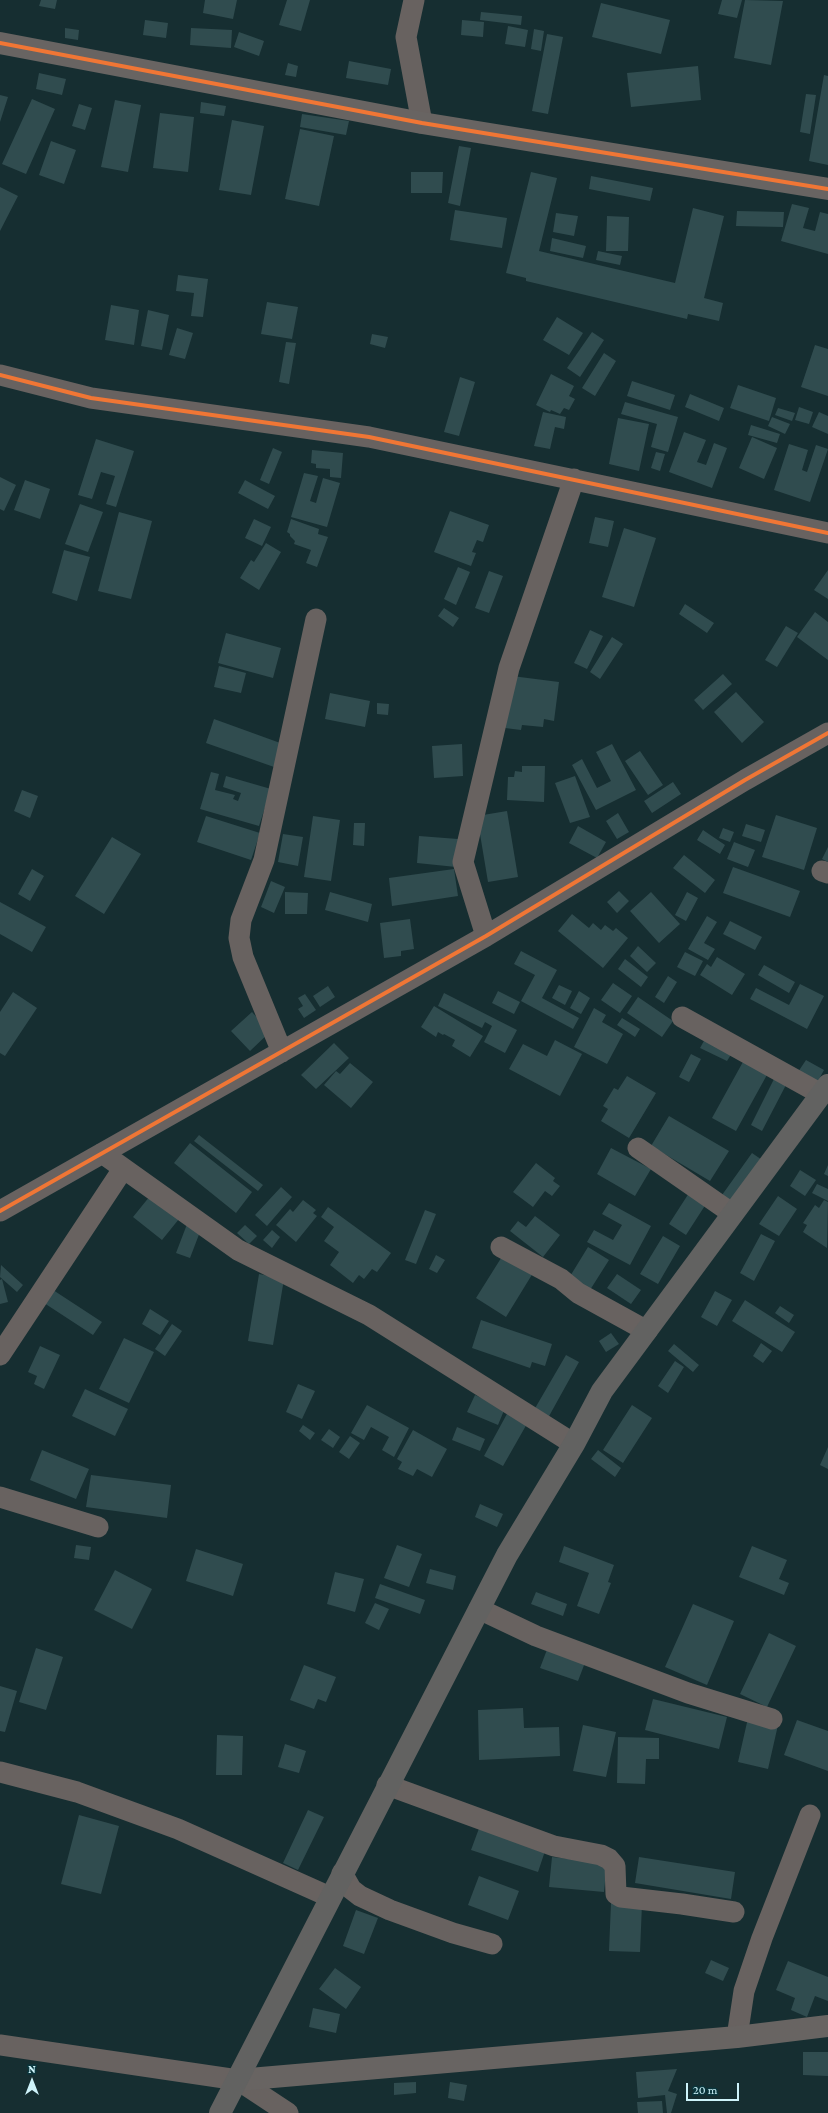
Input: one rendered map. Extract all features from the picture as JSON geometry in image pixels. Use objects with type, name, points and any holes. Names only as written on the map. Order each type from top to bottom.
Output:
[{"type":"main road","points":[[220,2113],[387,1785],[507,1555],[574,1444],[602,1391],[824,1090]]},
{"type":"street","points":[[414,0],[406,37],[422,122]]},
{"type":"street","points":[[0,43],[422,122],[828,190]]},
{"type":"street","points":[[0,375],[91,398],[369,437],[828,533]]},
{"type":"street","points":[[486,936],[463,862],[510,668],[574,479]]},
{"type":"street","points":[[282,1052],[243,957],[239,938],[241,920],[264,860],[316,619]]},
{"type":"street","points":[[0,1211],[486,936],[745,780],[828,734]]},
{"type":"street","points":[[682,1017],[824,1090]]},
{"type":"street","points":[[638,1148],[733,1214]]},
{"type":"street","points":[[102,1153],[238,1250],[369,1315],[574,1444]]},
{"type":"street","points":[[0,1355],[123,1169]]},
{"type":"street","points":[[501,1247],[561,1278],[578,1293],[647,1331]]},
{"type":"street","points":[[0,1497],[98,1527]]},
{"type":"street","points":[[479,1609],[536,1636],[688,1693],[772,1719]]},
{"type":"street","points":[[0,1772],[77,1792],[178,1829],[330,1897]]},
{"type":"street","points":[[387,1785],[554,1846],[601,1855],[609,1859],[615,1866],[616,1894],[621,1897],[734,1912]]},
{"type":"street","points":[[737,2037],[744,1991],[762,1938],[810,1815]]},
{"type":"street","points":[[342,1873],[351,1889],[360,1896],[390,1910],[453,1933],[492,1944]]},
{"type":"street","points":[[0,2045],[238,2080],[737,2037],[828,2026]]},
{"type":"street","points":[[238,2080],[288,2113]]},
{"type":"building","points":[[41,0],[57,0],[55,9],[39,6]]},
{"type":"building","points":[[205,0],[237,0],[233,19],[203,13]]},
{"type":"building","points":[[287,0],[310,0],[301,31],[279,25]]},
{"type":"building","points":[[722,0],[742,0],[737,18],[718,14]]},
{"type":"building","points":[[745,0],[783,1],[771,65],[734,58]]},
{"type":"building","points":[[601,3],[670,20],[661,54],[592,37]]},
{"type":"building","points":[[481,12],[522,16],[521,25],[480,20]]},
{"type":"building","points":[[145,20],[168,23],[166,38],[143,35]]},
{"type":"building","points":[[462,20],[484,22],[483,37],[461,35]]},
{"type":"building","points":[[508,26],[528,30],[525,47],[505,44]]},
{"type":"building","points":[[65,28],[79,30],[78,40],[65,38]]},
{"type":"building","points":[[191,28],[232,30],[231,48],[190,45]]},
{"type":"building","points":[[534,29],[544,31],[541,51],[531,49]]},
{"type":"building","points":[[239,32],[264,41],[259,56],[234,47]]},
{"type":"building","points":[[547,34],[563,37],[548,114],[532,111]]},
{"type":"building","points":[[349,61],[391,69],[388,85],[346,78]]},
{"type":"building","points":[[288,63],[298,66],[296,77],[285,75]]},
{"type":"building","points":[[698,66],[701,100],[631,107],[627,73]]},
{"type":"building","points":[[39,73],[66,79],[62,95],[36,89]]},
{"type":"building","points":[[824,75],[828,76],[828,165],[809,161]]},
{"type":"building","points":[[806,94],[816,95],[810,134],[800,132]]},
{"type":"building","points":[[0,95],[8,97],[0,122]]},
{"type":"building","points":[[32,99],[55,109],[26,174],[2,164]]},
{"type":"building","points":[[115,100],[141,105],[128,172],[101,167]]},
{"type":"building","points":[[201,102],[226,106],[224,116],[200,113]]},
{"type":"building","points":[[79,104],[92,108],[85,130],[72,126]]},
{"type":"building","points":[[160,113],[194,117],[188,172],[153,168]]},
{"type":"building","points":[[302,114],[349,121],[346,135],[300,127]]},
{"type":"building","points":[[232,120],[264,126],[251,195],[219,190]]},
{"type":"building","points":[[300,129],[334,136],[319,206],[285,199]]},
{"type":"building","points":[[51,141],[76,150],[64,184],[39,175]]},
{"type":"building","points":[[459,146],[471,148],[460,206],[448,203]]},
{"type":"building","points":[[411,172],[443,172],[442,193],[411,193]]},
{"type":"building","points":[[531,172],[557,178],[539,251],[675,283],[693,208],[724,216],[704,298],[723,303],[719,321],[688,314],[687,319],[526,281],[526,278],[506,273]]},
{"type":"building","points":[[591,176],[653,188],[650,201],[589,189]]},
{"type":"building","points":[[0,187],[18,196],[0,231]]},
{"type":"building","points":[[792,204],[809,208],[803,228],[815,231],[820,212],[828,214],[828,254],[781,241]]},
{"type":"building","points":[[455,210],[507,218],[502,248],[450,240]]},
{"type":"building","points":[[737,211],[784,212],[783,227],[736,226]]},
{"type":"building","points":[[556,213],[578,216],[574,236],[553,232]]},
{"type":"building","points":[[607,216],[629,217],[628,251],[606,251]]},
{"type":"building","points":[[552,238],[586,246],[583,258],[550,251]]},
{"type":"building","points":[[598,251],[622,256],[620,265],[596,260]]},
{"type":"building","points":[[178,275],[208,279],[203,317],[191,316],[194,293],[176,291]]},
{"type":"building","points":[[267,302],[298,307],[292,339],[261,334]]},
{"type":"building","points":[[111,305],[139,310],[134,345],[105,340]]},
{"type":"building","points":[[148,310],[169,315],[162,350],[141,346]]},
{"type":"building","points":[[557,317],[583,333],[569,355],[543,340]]},
{"type":"building","points":[[177,328],[193,333],[185,359],[169,355]]},
{"type":"building","points":[[592,332],[604,340],[580,377],[567,368]]},
{"type":"building","points":[[372,334],[388,337],[385,348],[370,344]]},
{"type":"building","points":[[286,342],[296,343],[289,384],[279,382]]},
{"type":"building","points":[[815,345],[828,349],[828,396],[801,387]]},
{"type":"building","points":[[604,353],[616,361],[595,396],[582,388]]},
{"type":"building","points":[[551,374],[574,386],[569,396],[575,399],[569,410],[564,408],[560,414],[551,410],[550,412],[536,405]]},
{"type":"building","points":[[460,377],[475,382],[459,436],[444,432]]},
{"type":"building","points":[[632,381],[675,395],[670,410],[627,396]]},
{"type":"building","points":[[738,385],[776,398],[769,421],[730,408]]},
{"type":"building","points":[[690,394],[724,408],[719,421],[685,407]]},
{"type":"building","points":[[625,402],[678,417],[668,452],[651,447],[657,424],[621,414]]},
{"type":"building","points":[[799,407],[813,412],[809,424],[795,420]]},
{"type":"building","points":[[778,408],[795,413],[792,421],[775,415]]},
{"type":"building","points":[[543,412],[566,417],[564,429],[555,427],[550,449],[534,446]]},
{"type":"building","points":[[819,412],[828,416],[828,434],[812,427]]},
{"type":"building","points":[[772,417],[790,424],[785,434],[768,426]]},
{"type":"building","points":[[618,418],[649,424],[639,471],[609,464]]},
{"type":"building","points":[[751,425],[780,434],[777,443],[748,435]]},
{"type":"building","points":[[684,432],[706,440],[697,462],[706,465],[714,443],[727,448],[712,488],[669,472]]},
{"type":"building","points":[[752,437],[777,448],[764,479],[739,468]]},
{"type":"building","points":[[96,439],[134,451],[116,507],[106,504],[115,476],[101,472],[92,499],[78,495]]},
{"type":"building","points":[[789,444],[808,450],[802,470],[807,472],[816,445],[828,449],[810,502],[774,490]]},
{"type":"building","points":[[273,448],[282,452],[269,484],[260,480]]},
{"type":"building","points":[[312,450],[343,453],[341,478],[330,477],[330,469],[316,468],[316,464],[311,463]]},
{"type":"building","points":[[656,452],[665,454],[660,471],[651,468]]},
{"type":"building","points":[[304,473],[318,476],[310,501],[316,503],[323,478],[340,483],[327,527],[291,517]]},
{"type":"building","points":[[0,477],[16,485],[4,511],[0,509]]},
{"type":"building","points":[[25,480],[50,489],[40,519],[14,510]]},
{"type":"building","points":[[245,480],[275,496],[268,509],[238,493]]},
{"type":"building","points":[[80,504],[103,512],[88,552],[65,544]]},
{"type":"building","points":[[450,511],[489,525],[483,542],[477,540],[472,552],[476,553],[471,566],[434,552]]},
{"type":"building","points":[[119,512],[152,521],[131,599],[98,591]]},
{"type":"building","points":[[595,517],[614,521],[608,547],[589,543]]},
{"type":"building","points":[[254,519],[271,527],[262,546],[245,538]]},
{"type":"building","points":[[291,519],[319,529],[318,534],[328,537],[317,567],[306,563],[311,550],[294,544],[295,541],[287,532]]},
{"type":"building","points":[[624,528],[656,538],[634,607],[602,597]]},
{"type":"building","points":[[266,543],[281,552],[259,590],[240,578],[251,560],[254,562]]},
{"type":"building","points":[[64,550],[90,557],[77,601],[52,593]]},
{"type":"building","points":[[458,567],[470,572],[456,605],[444,599]]},
{"type":"building","points":[[828,570],[828,599],[814,590]]},
{"type":"building","points":[[489,571],[503,576],[489,613],[475,608]]},
{"type":"building","points":[[685,604],[714,623],[707,633],[679,614]]},
{"type":"building","points":[[444,608],[459,618],[453,627],[438,616]]},
{"type":"building","points":[[815,612],[828,622],[828,660],[797,637]]},
{"type":"building","points":[[786,626],[798,633],[777,667],[765,660]]},
{"type":"building","points":[[590,630],[603,636],[587,669],[574,663]]},
{"type":"building","points":[[226,633],[281,648],[273,678],[218,663]]},
{"type":"building","points":[[612,637],[623,644],[600,679],[590,672]]},
{"type":"building","points":[[219,666],[246,673],[241,693],[214,687]]},
{"type":"building","points":[[723,674],[732,684],[703,710],[694,700]]},
{"type":"building","points":[[512,676],[559,682],[554,721],[544,719],[543,727],[522,725],[521,730],[505,728]]},
{"type":"building","points":[[736,692],[764,722],[742,743],[714,712]]},
{"type":"building","points":[[330,693],[370,701],[365,727],[325,719]]},
{"type":"building","points":[[377,703],[389,704],[388,715],[377,714]]},
{"type":"building","points":[[214,719],[283,744],[274,767],[206,743]]},
{"type":"building","points":[[462,744],[463,776],[434,778],[432,746]]},
{"type":"building","points":[[612,744],[636,790],[596,810],[572,765],[582,759],[597,788],[611,781],[596,752]]},
{"type":"building","points":[[640,751],[663,785],[648,795],[625,761]]},
{"type":"building","points":[[522,766],[545,766],[544,802],[507,800],[508,777],[514,777],[515,771],[522,772]]},
{"type":"building","points":[[211,772],[219,774],[215,790],[235,795],[233,799],[238,801],[241,793],[223,787],[226,776],[271,789],[259,826],[200,809]]},
{"type":"building","points":[[575,776],[590,817],[570,823],[555,783]]},
{"type":"building","points":[[673,782],[681,794],[652,813],[644,801]]},
{"type":"building","points":[[22,790],[38,796],[30,818],[14,811]]},
{"type":"building","points":[[507,811],[518,877],[488,882],[477,816]]},
{"type":"building","points":[[618,813],[629,832],[617,839],[606,821]]},
{"type":"building","points":[[776,815],[817,828],[804,870],[762,857]]},
{"type":"building","points":[[206,816],[260,833],[251,860],[197,842]]},
{"type":"building","points":[[313,816],[340,820],[331,881],[304,877]]},
{"type":"building","points":[[354,823],[365,823],[364,846],[353,845]]},
{"type":"building","points":[[746,824],[765,830],[761,842],[742,836]]},
{"type":"building","points":[[578,826],[606,842],[597,858],[569,843]]},
{"type":"building","points":[[723,828],[734,832],[730,842],[719,838]]},
{"type":"building","points":[[703,830],[725,845],[720,854],[697,840]]},
{"type":"building","points":[[283,834],[303,837],[298,866],[278,862]]},
{"type":"building","points":[[419,836],[458,839],[456,867],[417,863]]},
{"type":"building","points":[[112,837],[141,854],[104,914],[75,896]]},
{"type":"building","points":[[734,842],[755,850],[748,867],[727,859]]},
{"type":"building","points":[[828,847],[828,862],[822,859]]},
{"type":"building","points":[[684,855],[715,880],[705,893],[673,868]]},
{"type":"building","points":[[733,867],[800,891],[790,917],[723,893]]},
{"type":"building","points":[[32,869],[44,876],[30,901],[18,894]]},
{"type":"building","points":[[454,869],[458,896],[392,906],[389,878]]},
{"type":"building","points":[[271,881],[285,887],[274,913],[261,907]]},
{"type":"building","points":[[619,891],[629,901],[617,913],[607,902]]},
{"type":"building","points":[[285,892],[308,893],[307,914],[285,914]]},
{"type":"building","points":[[330,892],[372,904],[368,922],[325,910]]},
{"type":"building","points":[[651,892],[680,924],[659,943],[630,911]]},
{"type":"building","points":[[687,892],[698,898],[686,921],[675,915]]},
{"type":"building","points":[[0,902],[46,927],[32,952],[0,934]]},
{"type":"building","points":[[572,914],[589,928],[593,923],[601,930],[605,925],[613,931],[616,928],[628,938],[603,968],[558,931]]},
{"type":"building","points":[[707,916],[717,922],[704,943],[715,949],[708,960],[688,949]]},
{"type":"building","points":[[410,919],[414,949],[401,951],[401,956],[384,958],[380,923]]},
{"type":"building","points":[[730,921],[762,937],[755,950],[723,934]]},
{"type":"building","points":[[638,946],[656,963],[647,972],[630,956]]},
{"type":"building","points":[[521,951],[557,970],[542,998],[579,1018],[573,1029],[521,1001],[535,975],[514,964]]},
{"type":"building","points":[[685,952],[703,961],[695,976],[677,967]]},
{"type":"building","points":[[717,957],[745,974],[732,995],[700,975],[707,964],[711,967]]},
{"type":"building","points":[[625,959],[648,977],[641,987],[618,969]]},
{"type":"building","points":[[764,965],[795,982],[789,993],[758,975]]},
{"type":"building","points":[[668,976],[677,982],[664,1003],[655,997]]},
{"type":"building","points":[[613,983],[632,996],[620,1013],[601,1000]]},
{"type":"building","points":[[800,984],[824,996],[807,1029],[750,999],[756,988],[789,1005]]},
{"type":"building","points":[[559,985],[572,991],[565,1005],[552,998]]},
{"type":"building","points":[[328,986],[335,997],[320,1007],[313,996]]},
{"type":"building","points":[[498,991],[520,1002],[514,1014],[492,1003]]},
{"type":"building","points":[[579,991],[590,998],[581,1014],[570,1008]]},
{"type":"building","points":[[13,992],[37,1008],[5,1056],[0,1053],[0,1012]]},
{"type":"building","points":[[444,993],[517,1030],[505,1053],[484,1042],[492,1026],[485,1022],[482,1028],[438,1006]]},
{"type":"building","points":[[305,994],[316,1010],[304,1018],[298,1009],[303,1006],[298,998]]},
{"type":"building","points":[[638,997],[673,1021],[662,1037],[627,1013]]},
{"type":"building","points":[[434,1006],[483,1036],[470,1057],[452,1046],[455,1040],[438,1032],[436,1037],[421,1027]]},
{"type":"building","points":[[594,1008],[606,1015],[602,1022],[623,1034],[607,1064],[574,1047]]},
{"type":"building","points":[[252,1012],[270,1032],[250,1051],[231,1031]]},
{"type":"building","points":[[622,1018],[640,1029],[635,1037],[617,1025]]},
{"type":"building","points":[[705,1039],[732,1053],[727,1061],[700,1048]]},
{"type":"building","points":[[555,1040],[582,1054],[560,1096],[509,1069],[523,1044],[547,1056]]},
{"type":"building","points":[[334,1043],[349,1058],[316,1089],[301,1075]]},
{"type":"building","points":[[691,1054],[701,1059],[689,1082],[679,1077]]},
{"type":"building","points":[[744,1060],[768,1073],[736,1131],[712,1118]]},
{"type":"building","points":[[806,1060],[824,1070],[817,1083],[798,1072]]},
{"type":"building","points":[[350,1063],[373,1082],[351,1108],[324,1085],[336,1071],[340,1074]]},
{"type":"building","points":[[627,1076],[656,1093],[629,1138],[601,1121],[608,1109],[603,1106],[614,1088],[618,1090]]},
{"type":"building","points":[[775,1077],[787,1083],[762,1131],[751,1125]]},
{"type":"building","points":[[669,1116],[729,1151],[710,1181],[651,1146]]},
{"type":"building","points":[[199,1135],[263,1185],[258,1191],[194,1141]]},
{"type":"building","points":[[190,1143],[252,1192],[236,1213],[174,1163]]},
{"type":"building","points":[[611,1148],[651,1169],[635,1196],[597,1174]]},
{"type":"building","points":[[752,1153],[765,1162],[734,1204],[722,1195]]},
{"type":"building","points":[[536,1163],[555,1178],[553,1181],[560,1186],[552,1196],[545,1191],[533,1207],[513,1192]]},
{"type":"building","points":[[828,1165],[828,1176],[824,1174]]},
{"type":"building","points":[[800,1170],[816,1180],[805,1196],[790,1186]]},
{"type":"building","points":[[817,1184],[828,1189],[828,1201],[812,1193]]},
{"type":"building","points":[[281,1187],[292,1197],[267,1226],[255,1215]]},
{"type":"building","points":[[689,1193],[706,1204],[686,1235],[669,1224]]},
{"type":"building","points":[[150,1196],[179,1219],[162,1240],[133,1217]]},
{"type":"building","points":[[778,1196],[797,1209],[779,1236],[759,1224]]},
{"type":"building","points":[[303,1200],[316,1210],[313,1213],[317,1216],[296,1242],[276,1225],[290,1209],[293,1212]]},
{"type":"building","points":[[824,1200],[828,1202],[827,1248],[803,1232],[807,1225],[803,1223],[815,1205],[819,1208]]},
{"type":"building","points":[[609,1203],[651,1226],[630,1265],[587,1242],[594,1230],[613,1240],[622,1225],[602,1214]]},
{"type":"building","points":[[328,1207],[391,1253],[377,1272],[372,1269],[364,1279],[359,1275],[353,1283],[330,1265],[339,1252],[324,1241],[334,1227],[321,1217]]},
{"type":"building","points":[[425,1210],[436,1214],[416,1264],[405,1260]]},
{"type":"building","points":[[535,1216],[560,1235],[543,1257],[510,1231],[518,1221],[526,1227]]},
{"type":"building","points":[[189,1219],[203,1224],[190,1258],[176,1253]]},
{"type":"building","points":[[245,1225],[257,1236],[249,1244],[237,1233]]},
{"type":"building","points":[[272,1230],[280,1237],[272,1248],[263,1240]]},
{"type":"building","points":[[761,1234],[775,1241],[754,1281],[740,1273]]},
{"type":"building","points":[[663,1236],[680,1246],[658,1284],[640,1274]]},
{"type":"building","points":[[588,1247],[609,1260],[590,1290],[569,1278]]},
{"type":"building","points":[[436,1255],[445,1260],[437,1273],[429,1269]]},
{"type":"building","points":[[503,1255],[533,1273],[506,1317],[476,1298]]},
{"type":"building","points":[[1,1265],[23,1285],[17,1292],[0,1277]]},
{"type":"building","points":[[259,1274],[284,1279],[273,1345],[248,1341]]},
{"type":"building","points":[[617,1274],[641,1290],[631,1304],[607,1288]]},
{"type":"building","points":[[2,1279],[8,1302],[0,1304],[0,1280]]},
{"type":"building","points":[[50,1288],[102,1322],[93,1335],[41,1301]]},
{"type":"building","points":[[715,1291],[732,1300],[717,1326],[701,1317]]},
{"type":"building","points":[[745,1300],[795,1332],[782,1352],[732,1321]]},
{"type":"building","points":[[780,1306],[794,1315],[789,1323],[775,1313]]},
{"type":"building","points":[[150,1309],[169,1321],[160,1335],[142,1324]]},
{"type":"building","points":[[481,1320],[552,1344],[545,1366],[532,1362],[530,1368],[472,1348]]},
{"type":"building","points":[[172,1324],[182,1331],[165,1356],[155,1349]]},
{"type":"building","points":[[611,1333],[619,1344],[606,1352],[599,1341]]},
{"type":"building","points":[[124,1338],[154,1352],[129,1403],[99,1389]]},
{"type":"building","points":[[761,1343],[772,1351],[763,1363],[753,1356]]},
{"type":"building","points":[[674,1344],[699,1365],[693,1372],[668,1351]]},
{"type":"building","points":[[40,1346],[60,1355],[44,1389],[34,1384],[37,1376],[28,1372]]},
{"type":"building","points":[[566,1355],[579,1362],[548,1418],[534,1410]]},
{"type":"building","points":[[675,1361],[684,1367],[668,1393],[658,1386]]},
{"type":"building","points":[[298,1384],[315,1391],[302,1419],[286,1412]]},
{"type":"building","points":[[85,1389],[128,1409],[115,1436],[72,1416]]},
{"type":"building","points":[[475,1395],[505,1408],[498,1425],[467,1412]]},
{"type":"building","points":[[367,1405],[409,1428],[394,1457],[382,1450],[389,1437],[371,1427],[364,1440],[351,1433]]},
{"type":"building","points":[[632,1405],[652,1418],[623,1463],[603,1450]]},
{"type":"building","points":[[508,1412],[528,1422],[503,1466],[484,1456]]},
{"type":"building","points":[[303,1425],[315,1433],[310,1440],[299,1431]]},
{"type":"building","points":[[457,1427],[485,1439],[480,1451],[452,1440]]},
{"type":"building","points":[[329,1429],[340,1437],[333,1448],[321,1440]]},
{"type":"building","points":[[413,1430],[447,1449],[432,1477],[417,1469],[413,1476],[398,1469],[402,1462],[397,1459]]},
{"type":"building","points":[[350,1436],[360,1443],[349,1459],[339,1452]]},
{"type":"building","points":[[828,1447],[828,1469],[820,1465]]},
{"type":"building","points":[[42,1450],[89,1469],[76,1499],[30,1480]]},
{"type":"building","points":[[598,1450],[621,1468],[615,1477],[591,1459]]},
{"type":"building","points":[[91,1475],[171,1485],[167,1518],[86,1507]]},
{"type":"building","points":[[480,1504],[503,1514],[497,1527],[475,1517]]},
{"type":"building","points":[[76,1545],[91,1547],[89,1560],[74,1558]]},
{"type":"building","points":[[397,1545],[422,1554],[409,1587],[384,1578]]},
{"type":"building","points":[[564,1546],[614,1565],[608,1582],[611,1583],[599,1614],[577,1606],[589,1573],[559,1562]]},
{"type":"building","points":[[752,1546],[787,1560],[779,1579],[789,1583],[784,1595],[739,1577]]},
{"type":"building","points":[[196,1549],[243,1564],[233,1596],[186,1581]]},
{"type":"building","points":[[430,1569],[456,1576],[453,1590],[426,1583]]},
{"type":"building","points":[[115,1570],[152,1589],[132,1629],[94,1610]]},
{"type":"building","points":[[335,1572],[364,1579],[355,1612],[327,1604]]},
{"type":"building","points":[[380,1584],[425,1600],[420,1614],[375,1598]]},
{"type":"building","points":[[536,1592],[567,1604],[563,1616],[531,1604]]},
{"type":"building","points":[[375,1603],[389,1609],[379,1630],[365,1623]]},
{"type":"building","points":[[693,1604],[734,1621],[707,1685],[665,1667]]},
{"type":"building","points":[[769,1633],[796,1646],[767,1707],[740,1694]]},
{"type":"building","points":[[548,1647],[586,1660],[578,1681],[540,1668]]},
{"type":"building","points":[[36,1648],[63,1657],[46,1710],[19,1702]]},
{"type":"building","points":[[304,1665],[336,1677],[326,1702],[318,1699],[314,1709],[290,1700]]},
{"type":"building","points":[[0,1686],[17,1691],[5,1732],[0,1731]]},
{"type":"building","points":[[653,1699],[727,1717],[719,1749],[645,1730]]},
{"type":"building","points":[[523,1708],[524,1728],[559,1727],[560,1756],[479,1760],[478,1710]]},
{"type":"building","points":[[748,1718],[778,1725],[768,1769],[738,1762]]},
{"type":"building","points":[[797,1720],[828,1731],[828,1771],[784,1755]]},
{"type":"building","points":[[583,1725],[616,1732],[606,1777],[573,1771]]},
{"type":"building","points":[[217,1735],[243,1736],[242,1775],[216,1775]]},
{"type":"building","points":[[618,1737],[659,1738],[659,1759],[646,1759],[645,1784],[617,1783]]},
{"type":"building","points":[[285,1744],[306,1751],[299,1773],[278,1767]]},
{"type":"building","points":[[308,1810],[324,1817],[298,1870],[283,1863]]},
{"type":"building","points":[[79,1815],[119,1826],[101,1894],[61,1884]]},
{"type":"building","points":[[481,1823],[547,1845],[538,1872],[471,1850]]},
{"type":"building","points":[[552,1857],[607,1863],[604,1892],[549,1887]]},
{"type":"building","points":[[639,1857],[735,1872],[731,1899],[635,1883]]},
{"type":"building","points":[[479,1876],[519,1891],[508,1920],[468,1905]]},
{"type":"building","points":[[611,1903],[642,1904],[640,1952],[609,1951]]},
{"type":"building","points":[[356,1910],[378,1918],[364,1954],[343,1946]]},
{"type":"building","points":[[711,1960],[729,1968],[723,1981],[705,1973]]},
{"type":"building","points":[[788,1961],[828,1977],[828,2001],[815,1996],[807,2017],[791,2010],[795,1998],[776,1990]]},
{"type":"building","points":[[335,1968],[361,1987],[346,2009],[319,1989]]},
{"type":"building","points":[[313,2008],[340,2014],[336,2033],[309,2027]]},
{"type":"building","points":[[803,2052],[828,2052],[828,2076],[803,2075]]},
{"type":"building","points":[[677,2069],[668,2091],[677,2094],[671,2113],[667,2113],[665,2095],[638,2098],[636,2072]]},
{"type":"building","points":[[416,2082],[416,2093],[394,2095],[394,2083]]},
{"type":"building","points":[[450,2082],[467,2085],[464,2101],[448,2098]]},
{"type":"building","points":[[662,2101],[663,2113],[638,2113],[637,2102]]},
{"type":"cycle path","points":[[0,43],[422,123],[828,189]]},
{"type":"cycle path","points":[[0,375],[91,398],[369,437],[828,533]]},
{"type":"cycle path","points":[[0,1211],[486,936],[745,780],[828,733]]}]
